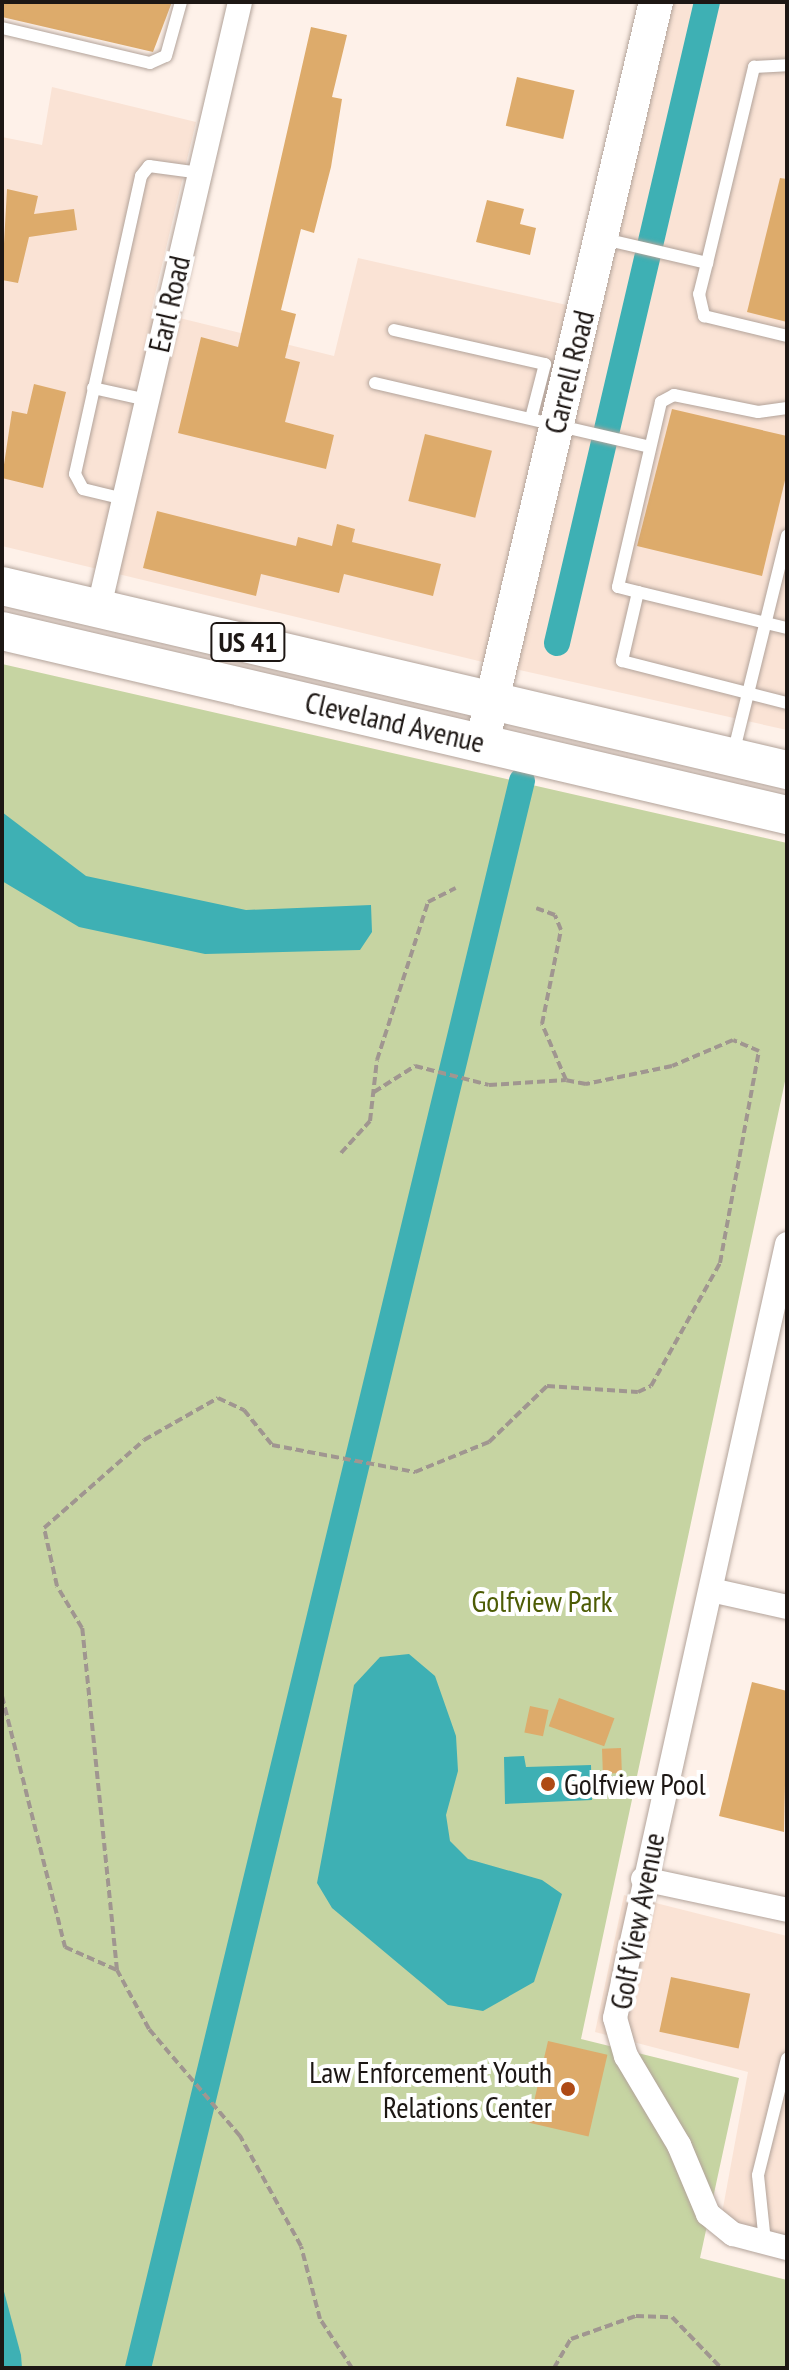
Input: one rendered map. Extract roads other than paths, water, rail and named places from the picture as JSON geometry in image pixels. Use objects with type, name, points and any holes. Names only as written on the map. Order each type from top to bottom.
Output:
[{"type":"main road","name":"Cleveland Avenue","points":[[2,586],[787,770]]},
{"type":"main road","name":"Cleveland Avenue","points":[[2,631],[787,815]]},
{"type":"street","name":"Earl Road","points":[[99,607],[240,2]]},
{"type":"street","name":"Carrell Road","points":[[482,743],[493,700],[544,421],[611,240],[656,2]]},
{"type":"street","name":"Golf View Avenue","points":[[776,2245],[733,2234],[708,2214],[679,2145],[626,2056],[615,2018],[643,1879],[711,1590],[787,1244]]},
{"type":"street","points":[[711,1590],[787,1607]]},
{"type":"street","points":[[643,1879],[787,1910]]},
{"type":"lane","points":[[2,28],[150,63],[166,56],[181,2]]},
{"type":"lane","points":[[787,65],[754,67],[699,294],[704,316],[787,336]]},
{"type":"lane","points":[[124,499],[77,483],[93,388],[141,176],[149,166],[200,173]]},
{"type":"lane","points":[[611,240],[707,263]]},
{"type":"lane","points":[[394,330],[545,364],[544,421]]},
{"type":"lane","points":[[375,383],[649,447]]},
{"type":"lane","points":[[93,388],[147,400]]},
{"type":"lane","points":[[787,408],[758,412],[674,395],[661,402],[618,587],[787,628]]},
{"type":"lane","points":[[732,757],[787,536]]},
{"type":"lane","points":[[638,592],[622,661],[787,703]]},
{"type":"lane","points":[[776,2245],[758,2175],[787,2059]]},
{"type":"water","points":[[2,812],[86,876],[246,910],[371,905],[372,932],[360,950],[205,954],[79,927],[2,881]]},
{"type":"water","points":[[409,1654],[435,1676],[456,1736],[458,1771],[446,1815],[450,1841],[468,1859],[542,1880],[562,1894],[534,1982],[483,2011],[448,2005],[332,1908],[317,1883],[354,1685],[380,1657]]},
{"type":"water","name":"Golfview Pool","points":[[524,1756],[526,1767],[591,1765],[592,1800],[505,1804],[504,1757]]},
{"type":"water","points":[[2,2284],[21,2355],[22,2368],[2,2368]]},
{"type":"waterway","points":[[557,643],[707,2]]},
{"type":"waterway","points":[[138,2368],[522,781]]},
{"type":"place","name":"Golfview Pool","points":[[548,1784]]},
{"type":"place","name":"Law Enforcement Youth Relations Center","points":[[568,2089]]},
{"type":"park label","name":"Golfview Park","points":[[542,1601]]}]
